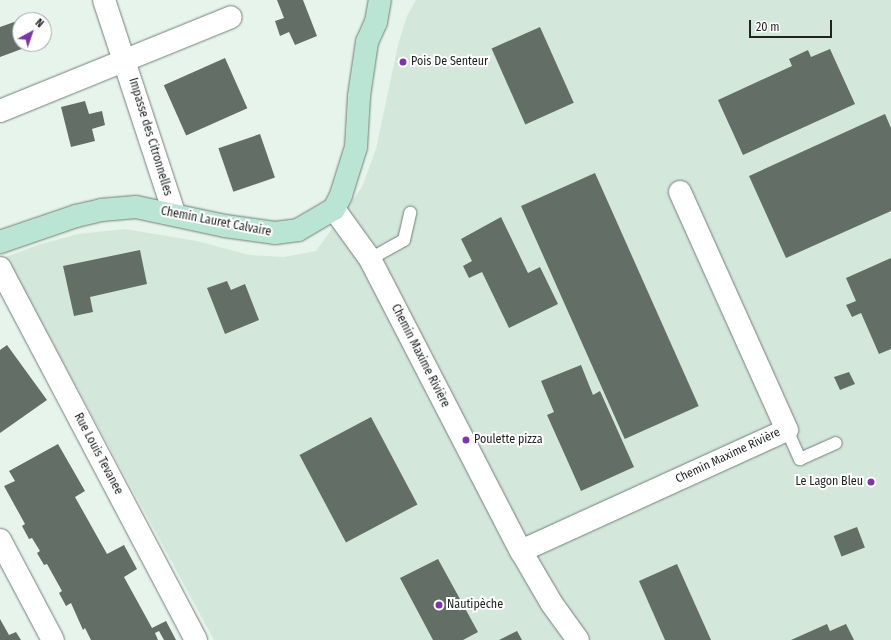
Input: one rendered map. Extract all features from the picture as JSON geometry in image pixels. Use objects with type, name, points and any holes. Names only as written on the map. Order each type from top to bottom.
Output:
[{"type":"main road","points":[[334,209],[344,188],[356,147],[359,96],[367,42],[376,22],[380,0]]},
{"type":"main road","points":[[376,22],[397,0]]},
{"type":"main road","name":"Chemin Lauret Calvaire","points":[[0,242],[76,216],[101,210],[136,207],[174,213],[224,226],[276,233],[298,230],[334,209]]},
{"type":"street","name":"Impasse des Citronnelles","points":[[104,0],[126,60],[174,213]]},
{"type":"street","points":[[0,111],[231,17]]},
{"type":"street","name":"Chemin Maxime Rivière","points":[[521,551],[786,430],[680,192]]},
{"type":"street","name":"Chemin Maxime Rivière","points":[[334,209],[370,259],[521,551],[552,604],[578,640]]},
{"type":"street","name":"Rue Louis Tevanee","points":[[0,268],[196,640]]},
{"type":"street","points":[[0,540],[8,576],[54,640]]},
{"type":"lane","points":[[370,259],[404,240],[410,213]]},
{"type":"lane","points":[[786,430],[800,460],[836,443]]},
{"type":"shaded area","points":[[416,0],[891,0],[891,640],[214,640],[6,257],[38,245],[78,234],[125,229],[197,241],[249,255],[284,257],[316,251],[362,187],[376,149],[398,45],[407,16]]},
{"type":"building","points":[[277,0],[303,0],[317,36],[295,45],[289,32],[280,36],[275,21],[284,18]]},
{"type":"building","points":[[12,23],[12,52],[14,52],[0,57],[0,27]]},
{"type":"building","points":[[540,27],[574,103],[525,124],[492,49]]},
{"type":"building","points":[[830,49],[855,104],[743,155],[718,100],[792,66],[789,59],[808,50],[811,57]]},
{"type":"building","points":[[225,58],[247,108],[186,135],[164,85]]},
{"type":"building","points":[[85,101],[89,114],[102,111],[105,125],[92,129],[95,141],[71,147],[61,107]]},
{"type":"building","points":[[885,114],[891,128],[891,211],[786,258],[749,176]]},
{"type":"building","points":[[260,134],[275,177],[233,192],[218,148]]},
{"type":"building","points":[[595,173],[699,406],[625,439],[521,206]]},
{"type":"building","points":[[501,217],[528,273],[540,267],[558,304],[509,328],[482,272],[469,278],[463,266],[472,261],[461,239]]},
{"type":"building","points":[[140,250],[147,284],[90,297],[93,312],[74,316],[63,266]]},
{"type":"building","points":[[891,258],[891,349],[879,354],[861,313],[852,317],[846,305],[856,301],[846,278]]},
{"type":"building","points":[[227,281],[231,290],[245,284],[259,320],[225,334],[207,288]]},
{"type":"building","points":[[7,345],[47,400],[0,433],[0,350]]},
{"type":"building","points":[[581,365],[593,395],[600,391],[634,467],[581,491],[547,415],[554,412],[541,381]]},
{"type":"building","points":[[849,372],[855,384],[840,390],[834,377]]},
{"type":"building","points":[[371,417],[417,504],[346,542],[299,455]]},
{"type":"building","points":[[58,444],[85,491],[75,497],[107,554],[124,545],[137,569],[124,577],[152,628],[166,621],[176,640],[164,640],[159,631],[155,633],[158,640],[91,640],[85,628],[83,630],[71,603],[66,606],[59,593],[62,591],[47,564],[44,565],[37,553],[40,551],[32,538],[29,539],[22,526],[25,524],[4,486],[15,481],[9,471]]},
{"type":"building","points":[[857,527],[865,548],[842,556],[834,536]]},
{"type":"building","name":"Nautipèche","points":[[438,559],[478,632],[463,640],[433,640],[400,578]]},
{"type":"building","points":[[677,564],[711,640],[665,640],[639,581]]},
{"type":"building","points":[[0,619],[9,635],[16,632],[21,640],[0,640]]},
{"type":"building","points":[[827,624],[830,631],[846,624],[854,640],[791,640]]},
{"type":"building","points":[[517,631],[522,640],[499,640]]},
{"type":"place","name":"Pois De Senteur","points":[[403,62]]},
{"type":"place","name":"Poulette pizza","points":[[466,440]]},
{"type":"place","name":"Le Lagon Bleu","points":[[871,482]]},
{"type":"place","name":"Nautipèche","points":[[439,605]]}]
